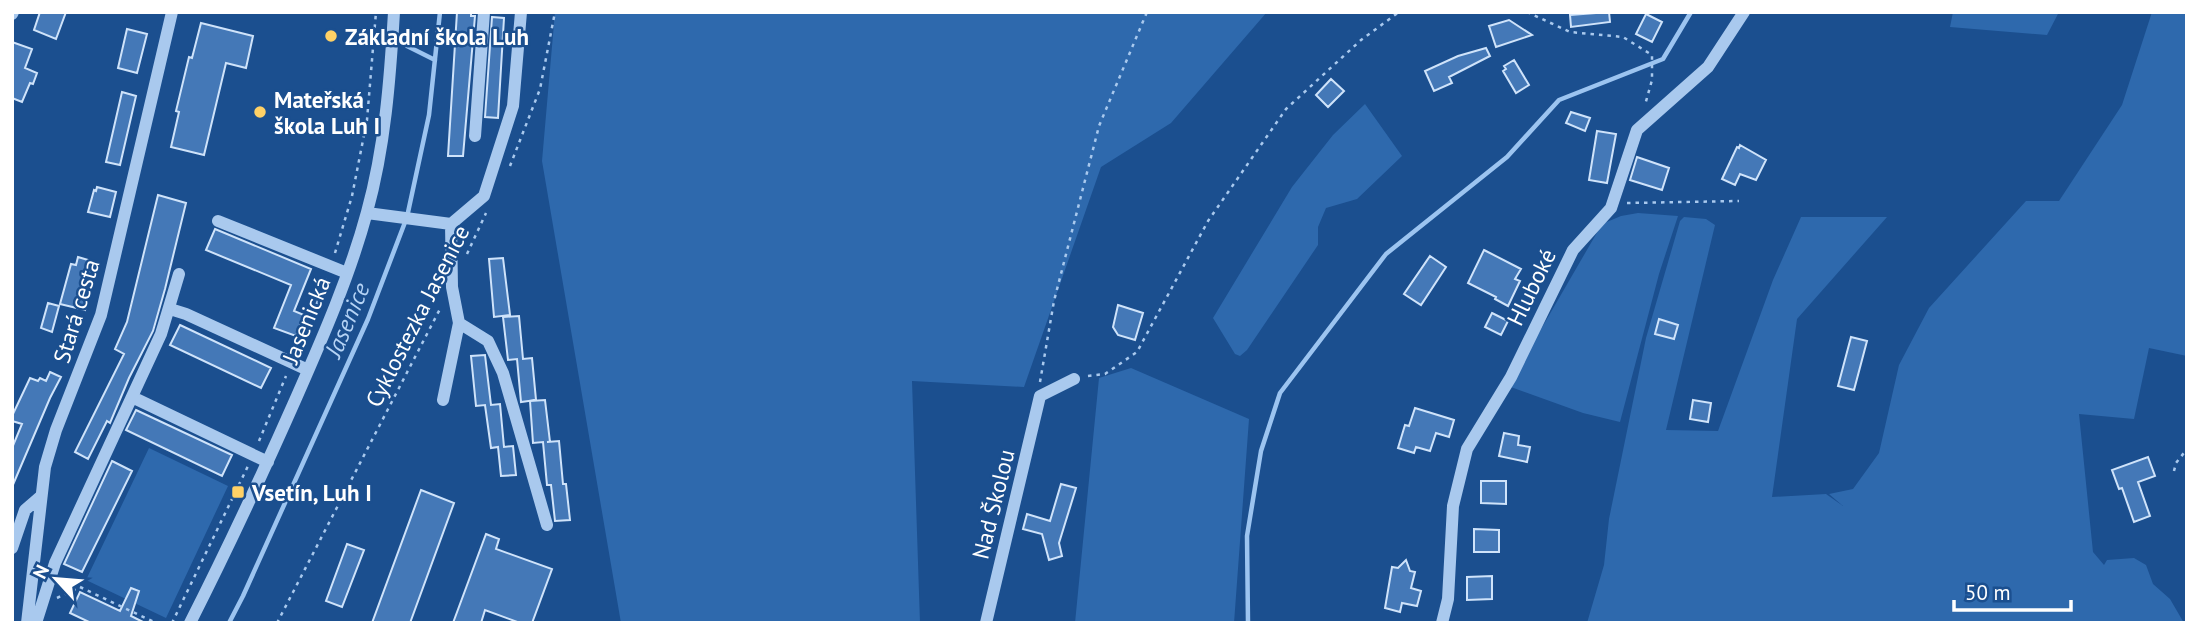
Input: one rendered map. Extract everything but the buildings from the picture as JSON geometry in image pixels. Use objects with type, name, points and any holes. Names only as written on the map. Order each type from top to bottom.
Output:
[{"type":"street","name":"Stará cesta","points":[[27,623],[45,467],[56,430],[101,314],[172,12]]},
{"type":"street","name":"Jasenická","points":[[190,623],[268,462],[347,273],[367,213],[384,130],[394,12]]},
{"type":"street","points":[[475,136],[484,12]]},
{"type":"street","points":[[367,213],[450,224],[484,196],[513,106],[521,12]]},
{"type":"street","name":"Hluboké","points":[[1442,623],[1448,599],[1454,506],[1467,449],[1511,377],[1573,250],[1611,208],[1637,130],[1708,67],[1744,12]]},
{"type":"street","points":[[218,221],[347,273]]},
{"type":"street","points":[[443,400],[459,323],[452,286],[450,224]]},
{"type":"street","points":[[36,623],[55,563],[161,334],[179,274]]},
{"type":"street","points":[[170,309],[308,370]]},
{"type":"street","points":[[459,323],[488,341],[503,373],[547,525]]},
{"type":"street","points":[[1040,396],[1073,379]]},
{"type":"street","name":"Nad Školou","points":[[985,623],[1040,396]]},
{"type":"street","points":[[132,397],[268,462]]},
{"type":"street","points":[[12,548],[22,515],[28,506],[40,497]]},
{"type":"path","points":[[172,623],[253,456],[332,267],[352,196],[368,120],[376,12]]},
{"type":"path","points":[[508,170],[540,89],[555,12]]},
{"type":"path","points":[[1040,396],[1040,376],[1054,301],[1096,138],[1147,12]]},
{"type":"path","points":[[1073,379],[1105,374],[1137,352],[1208,221],[1286,109],[1360,40],[1399,12]]},
{"type":"path","points":[[1527,12],[1570,32],[1623,37],[1652,55],[1652,74]]},
{"type":"path","points":[[1611,208],[1629,203],[1739,201]]},
{"type":"path","name":"Cyklostezka Jasenice","points":[[463,262],[491,204]]},
{"type":"path","name":"Cyklostezka Jasenice","points":[[277,623],[452,286]]},
{"type":"path","points":[[2174,471],[2176,463],[2187,449]]},
{"type":"path","points":[[41,606],[80,587],[156,623]]},
{"type":"shaded area","points":[[555,12],[1267,12],[1171,123],[1101,167],[1024,387],[912,381],[920,623],[621,623],[542,161]]},
{"type":"shaded area","points":[[1953,12],[2059,12],[2047,35],[1950,27]]},
{"type":"shaded area","points":[[2152,12],[2187,12],[2187,356],[2149,348],[2134,419],[2079,414],[2093,552],[2104,565],[2107,560],[2134,558],[2146,565],[2153,584],[2170,599],[2184,623],[1587,623],[1604,565],[1609,519],[1646,338],[1680,221],[1684,217],[1706,219],[1715,225],[1666,430],[1718,431],[1773,280],[1801,217],[1887,217],[1797,319],[1772,497],[1826,494],[1843,506],[1829,494],[1853,489],[1879,453],[1899,365],[1929,308],[2026,201],[2059,201],[2122,105]]},
{"type":"shaded area","points":[[1365,104],[1402,156],[1357,199],[1326,208],[1318,227],[1318,245],[1247,350],[1240,356],[1235,354],[1213,318],[1292,187],[1333,135]]},
{"type":"shaded area","points":[[1638,213],[1678,216],[1659,274],[1620,422],[1583,413],[1508,386],[1602,224]]},
{"type":"shaded area","points":[[1131,368],[1249,419],[1234,623],[1075,623],[1099,378]]},
{"type":"shaded area","points":[[149,448],[228,486],[166,618],[86,580]]},
{"type":"waterway","name":"Jasenice","points":[[229,623],[368,319],[407,217],[429,115],[440,12]]},
{"type":"waterway","points":[[1248,623],[1247,536],[1261,451],[1280,393],[1386,254],[1507,157],[1559,100],[1663,59],[1691,12]]},
{"type":"waterway","points":[[407,46],[435,60]]},
{"type":"place","name":"Základní škola Luh","points":[[331,36]]},
{"type":"place","name":"Mateřská škola Luh I","points":[[260,112]]},
{"type":"place","name":"Vsetín, Luh I","points":[[238,492]]}]
